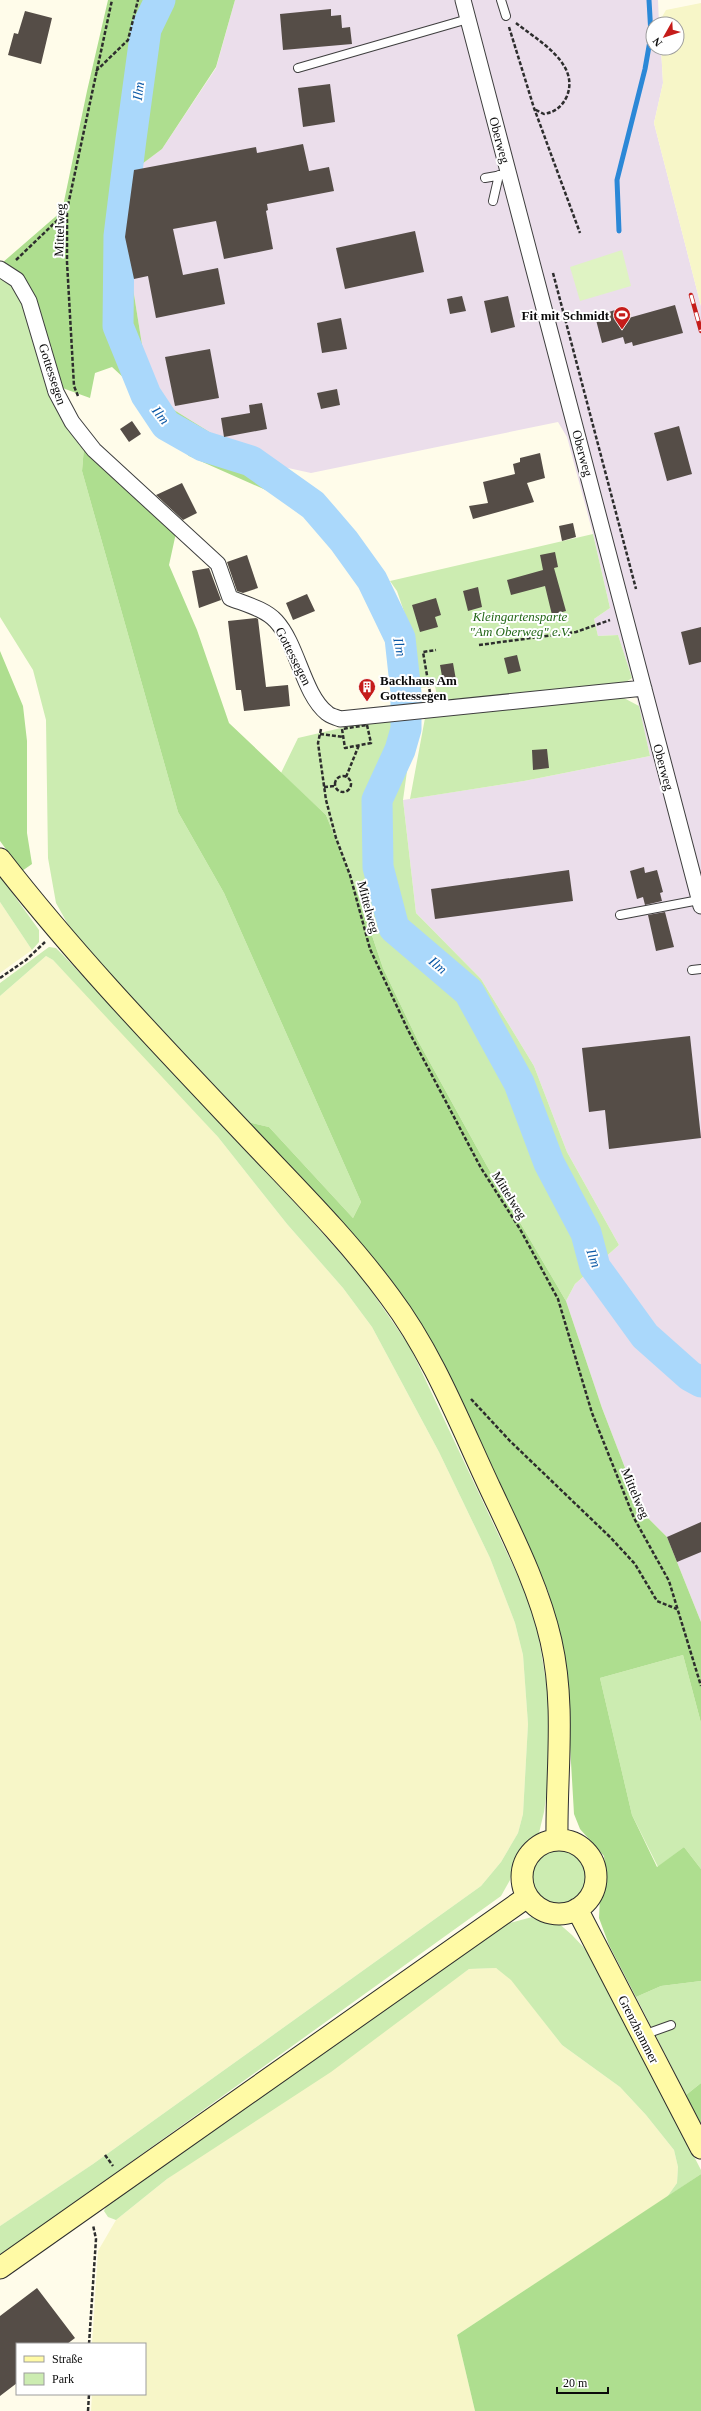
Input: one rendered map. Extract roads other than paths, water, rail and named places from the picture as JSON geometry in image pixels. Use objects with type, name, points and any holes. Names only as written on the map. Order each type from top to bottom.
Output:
[{"type":"main road","points":[[0,859],[57,932],[111,993],[351,1248],[390,1296],[416,1335],[504,1518],[543,1611],[552,1643],[558,1690],[561,1738],[557,1794],[557,1840]]},
{"type":"main road","points":[[557,1840],[572,1842],[581,1847],[594,1866],[596,1877],[594,1889],[587,1900],[577,1909],[561,1914],[546,1912],[536,1906],[527,1897],[522,1879],[524,1862],[531,1852],[540,1845],[557,1840]]},
{"type":"main road","points":[[0,2268],[527,1897]]},
{"type":"main road","name":"Grenzhammer","points":[[577,1909],[701,2148]]},
{"type":"street","name":"Oberweg","points":[[463,0],[504,174],[625,614],[700,903]]},
{"type":"street","name":"Gottessegen","points":[[0,269],[17,280],[29,301],[56,392],[72,422],[94,450],[218,564],[230,598],[264,612],[276,620],[284,632],[318,703],[327,714],[340,719],[644,688]]},
{"type":"lane","points":[[501,0],[506,16]]},
{"type":"lane","points":[[298,68],[468,20]]},
{"type":"lane","points":[[485,178],[504,174]]},
{"type":"lane","points":[[493,201],[504,174]]},
{"type":"lane","points":[[620,915],[700,903]]},
{"type":"lane","points":[[692,970],[701,969]]},
{"type":"lane","points":[[642,2036],[671,2025]]},
{"type":"waterway","name":"Ilm","points":[[160,0],[146,29],[131,139],[119,236],[118,326],[146,395],[166,425],[203,446],[251,461],[313,505],[344,541],[372,580],[400,638],[406,693],[406,729],[400,750],[377,800],[378,867],[394,928],[469,992],[519,1083],[549,1163],[586,1233],[595,1267],[645,1336],[690,1376],[701,1382]]},
{"type":"waterway","points":[[619,231],[617,180],[645,69],[651,35],[649,0]]},
{"type":"railway","points":[[691,295],[701,331]]},
{"type":"place","name":"Fit mit Schmidt","points":[[622,330]]},
{"type":"place","name":"Backhaus Am Gottessegen","points":[[367,702]]},
{"type":"park label","name":"Kleingartensparte \"Am Oberweg\" e.V.","points":[[520,624]]}]
